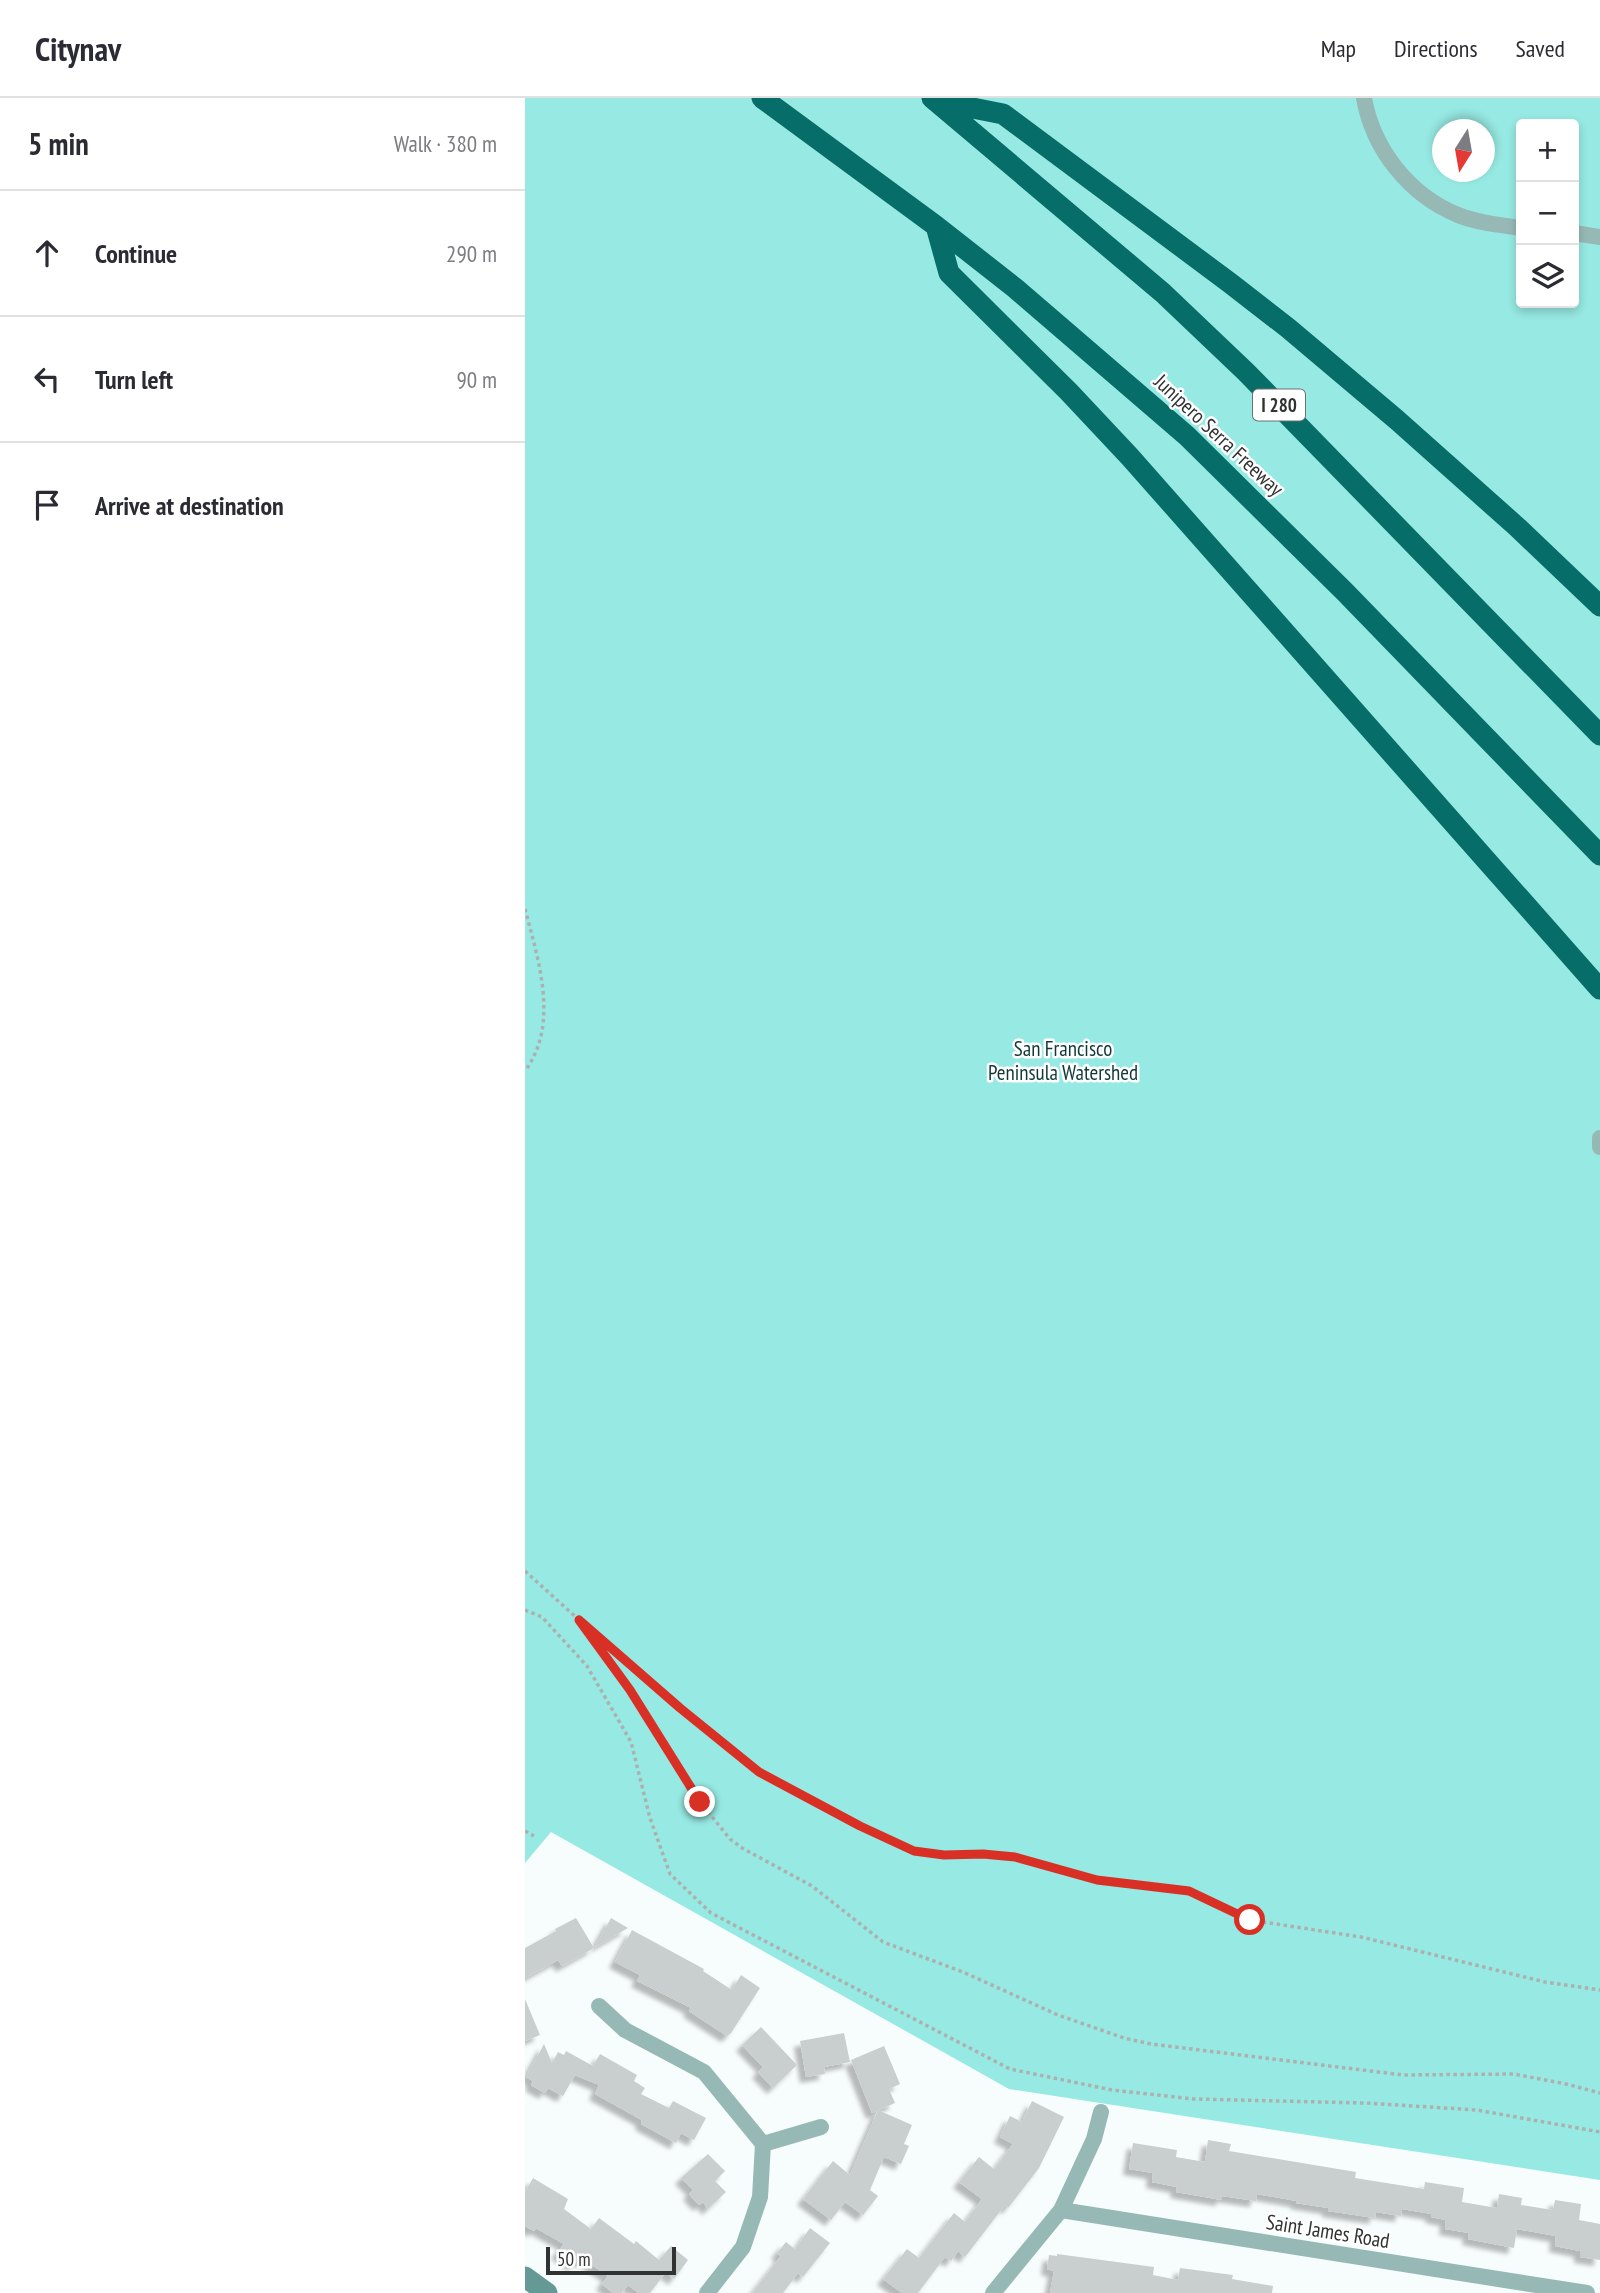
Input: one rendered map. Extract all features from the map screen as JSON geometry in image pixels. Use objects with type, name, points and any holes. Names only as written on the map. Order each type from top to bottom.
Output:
[{"type":"highway","name":"Junipero Serra Freeway","points":[[762,98],[936,226],[1025,296],[1187,436],[1345,592],[1600,855]]},
{"type":"highway","points":[[933,99],[1003,114],[1230,283],[1289,328],[1397,420],[1516,526],[1600,606]]},
{"type":"highway","name":"I 280","points":[[933,99],[1153,285],[1246,372],[1600,735]]},
{"type":"highway","points":[[936,226],[949,273],[1051,373],[1130,457],[1600,989]]},
{"type":"street","points":[[1364,98],[1373,132],[1384,151],[1416,190],[1459,216],[1516,227]]},
{"type":"street","points":[[1579,234],[1600,237]]},
{"type":"street","points":[[1600,1138],[1600,1147]]},
{"type":"street","points":[[599,2006],[625,2030],[704,2072],[763,2144],[760,2197],[743,2247],[707,2293]]},
{"type":"street","points":[[993,2293],[1061,2210],[1094,2139],[1101,2112]]},
{"type":"street","points":[[763,2144],[821,2127]]},
{"type":"street","name":"Saint James Road","points":[[1061,2210],[1587,2293]]},
{"type":"street","points":[[525,2277],[547,2293]]},
{"type":"path","points":[[525,909],[537,956],[544,1007],[541,1036],[525,1071]]},
{"type":"path","points":[[525,1571],[680,1708],[759,1772],[860,1826],[914,1851],[944,1855],[1015,1857],[1097,1880],[1189,1891],[1250,1920],[1361,1937],[1545,1982],[1600,1990]]},
{"type":"path","points":[[525,1610],[542,1617],[587,1666],[631,1742],[650,1818],[670,1874],[686,1890],[711,1913],[1010,2068],[1112,2090],[1194,2099],[1365,2103],[1477,2110],[1600,2132]]},
{"type":"path","points":[[579,1620],[630,1690],[700,1802],[730,1839],[812,1886],[883,1942],[963,1972],[1058,2015],[1124,2038],[1151,2044],[1403,2075],[1514,2074],[1600,2093]]},
{"type":"path","points":[[525,1830],[534,1836]]},
{"type":"green space","name":"San Francisco Peninsula Watershed","points":[[525,98],[1600,98],[1600,2180],[1009,2089],[551,1832],[525,1863]]},
{"type":"building","points":[[576,1918],[594,1948],[562,1966],[558,1960],[525,1978],[525,1948]]},
{"type":"building","points":[[611,1918],[628,1928],[595,1947]]},
{"type":"building","points":[[632,1930],[704,1969],[703,1971],[732,1990],[741,1975],[760,1988],[731,2033],[727,2036],[689,2011],[691,2008],[637,1981],[640,1975],[615,1962]]},
{"type":"building","points":[[525,1999],[540,2035],[525,2041]]},
{"type":"building","points":[[761,2027],[797,2065],[773,2088],[758,2072],[763,2067],[742,2045]]},
{"type":"building","points":[[844,2033],[850,2062],[824,2067],[825,2074],[806,2077],[800,2041]]},
{"type":"building","points":[[544,2044],[552,2063],[558,2052],[564,2055],[566,2051],[593,2066],[600,2054],[637,2075],[634,2081],[645,2088],[641,2094],[669,2108],[673,2101],[706,2118],[694,2140],[681,2133],[676,2143],[595,2094],[599,2085],[575,2075],[563,2096],[548,2088],[545,2093],[531,2085],[533,2081],[526,2077]]},
{"type":"building","points":[[884,2046],[900,2084],[889,2089],[895,2103],[872,2113],[851,2060]]},
{"type":"building","points":[[1032,2101],[1064,2117],[1039,2168],[1008,2208],[1005,2205],[965,2257],[958,2251],[951,2261],[945,2257],[918,2293],[902,2293],[883,2279],[907,2249],[919,2258],[954,2213],[965,2222],[982,2199],[959,2182],[979,2157],[994,2169],[1013,2144],[1000,2137],[1010,2116],[1022,2122]]},
{"type":"building","points":[[878,2110],[912,2125],[904,2144],[909,2146],[901,2164],[884,2157],[870,2190],[878,2196],[863,2215],[845,2202],[831,2220],[803,2199],[833,2161],[850,2175]]},
{"type":"building","points":[[1208,2140],[1231,2144],[1229,2151],[1356,2172],[1355,2178],[1424,2189],[1425,2182],[1464,2188],[1462,2202],[1497,2208],[1499,2194],[1522,2198],[1521,2205],[1553,2210],[1555,2200],[1581,2204],[1579,2220],[1600,2224],[1600,2260],[1580,2257],[1580,2251],[1555,2246],[1556,2236],[1517,2229],[1514,2248],[1468,2239],[1469,2233],[1445,2229],[1446,2220],[1431,2217],[1432,2214],[1402,2209],[1401,2216],[1376,2212],[1375,2218],[1328,2211],[1328,2208],[1257,2194],[1256,2201],[1222,2196],[1222,2200],[1176,2192],[1177,2187],[1152,2182],[1153,2173],[1129,2169],[1133,2143],[1177,2150],[1176,2157],[1205,2162]]},
{"type":"building","points":[[708,2154],[725,2171],[715,2181],[726,2192],[708,2209],[703,2202],[699,2205],[689,2194],[693,2190],[681,2178]]},
{"type":"building","points":[[533,2178],[568,2199],[564,2209],[591,2229],[599,2218],[634,2244],[636,2241],[659,2260],[671,2246],[688,2260],[674,2279],[666,2272],[650,2293],[639,2293],[628,2285],[622,2293],[613,2293],[602,2284],[608,2276],[585,2260],[583,2262],[578,2259],[574,2265],[557,2253],[564,2244],[536,2228],[534,2231],[525,2226],[525,2192]]},
{"type":"building","points":[[810,2228],[830,2243],[803,2277],[798,2273],[783,2293],[752,2293],[781,2256],[777,2253],[786,2242],[795,2249]]},
{"type":"building","points":[[1049,2255],[1154,2267],[1153,2275],[1178,2280],[1180,2268],[1233,2275],[1232,2279],[1273,2286],[1272,2293],[1050,2293],[1054,2271],[1047,2269]]},
{"type":"route","points":[[700,1802],[630,1690],[579,1620],[759,1772],[860,1826],[914,1851],[944,1855],[1015,1857],[1097,1880],[1189,1891],[1250,1920]]}]
